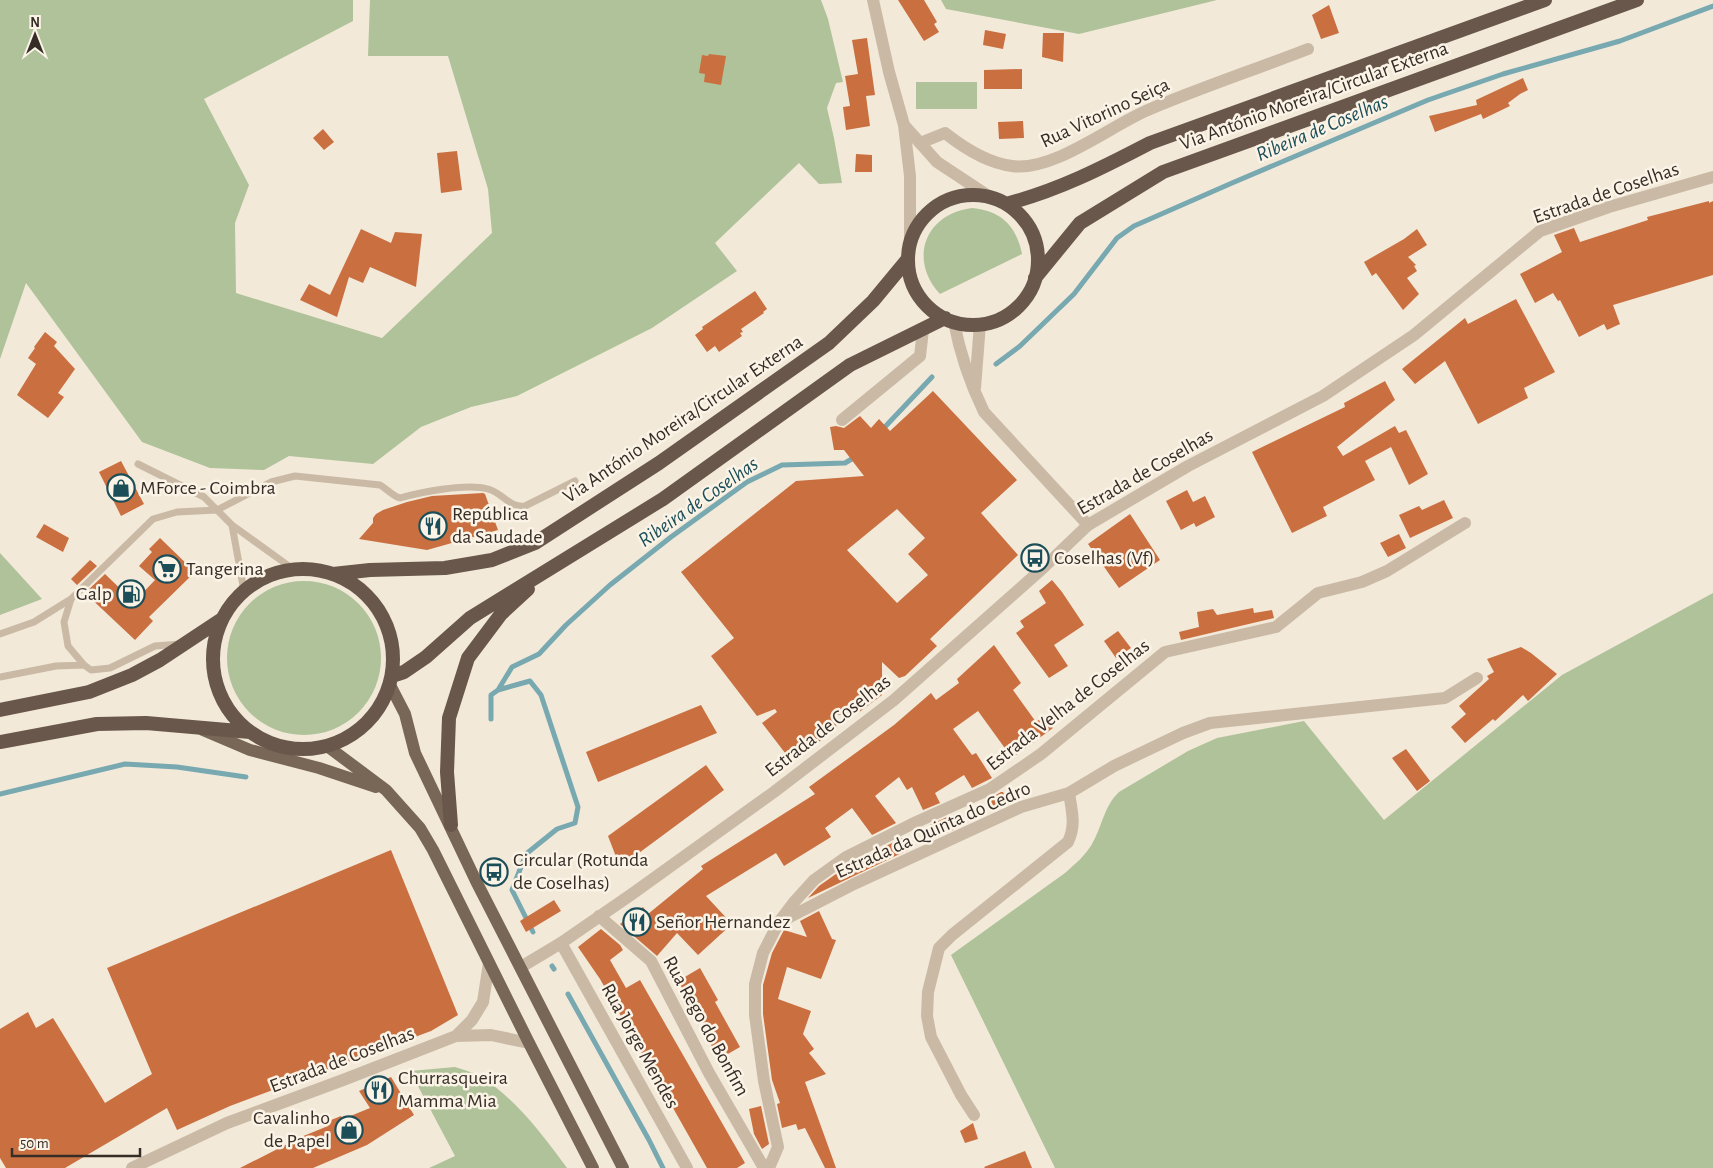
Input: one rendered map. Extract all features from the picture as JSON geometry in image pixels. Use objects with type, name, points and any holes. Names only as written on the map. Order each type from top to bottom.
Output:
[{"type":"highway","name":"Via António Moreira/Circular Externa","points":[[1006,204],[1060,187],[1150,143],[1545,0]]},
{"type":"highway","name":"Via António Moreira/Circular Externa","points":[[1035,278],[1038,256],[1033,236],[1022,218],[1006,204],[990,197],[970,195],[950,199],[932,208],[918,224],[910,242],[907,260],[910,278],[918,295],[930,308],[950,320],[980,324],[998,320],[1015,309],[1027,295],[1035,278],[1080,223],[1163,172],[1637,0]]},
{"type":"highway","name":"Via António Moreira/Circular Externa","points":[[333,574],[370,570],[445,568],[492,560],[535,543],[659,463],[829,343],[873,301],[907,260]]},
{"type":"highway","points":[[391,681],[426,657],[470,618],[663,499],[850,365],[898,340],[950,320]]},
{"type":"highway","points":[[293,569],[313,569],[333,574],[361,590],[382,614],[392,644],[391,681],[380,706],[366,724],[348,737],[327,746],[300,749],[274,744],[250,732],[228,709],[215,680],[213,649],[222,619],[244,591],[258,580],[293,569]]},
{"type":"highway","points":[[451,825],[447,772],[449,718],[468,658],[501,614],[547,570]]},
{"type":"highway","points":[[0,710],[89,692],[132,675],[222,619]]},
{"type":"highway","points":[[0,742],[97,724],[146,723],[250,732]]},
{"type":"main road","points":[[391,681],[405,714],[415,752],[476,881],[623,1168]]},
{"type":"main road","points":[[195,726],[250,750],[319,768],[386,790]]},
{"type":"main road","points":[[327,746],[386,790],[420,828],[433,850],[528,1043],[593,1168]]},
{"type":"street","points":[[873,0],[889,72],[904,125],[910,176],[910,242]]},
{"type":"street","name":"Rua Vitorino Seiça","points":[[920,143],[945,133],[962,146],[990,160],[1013,166],[1035,165],[1054,159],[1146,111],[1308,49]]},
{"type":"street","points":[[904,125],[937,162],[990,197]]},
{"type":"street","name":"Estrada de Coselhas","points":[[521,967],[561,943],[774,792],[894,700],[1043,568],[1088,525],[1188,466],[1323,396],[1414,335],[1540,231],[1609,207],[1713,177]]},
{"type":"street","points":[[950,320],[959,351],[984,412],[1088,525]]},
{"type":"street","points":[[975,393],[980,324]]},
{"type":"street","points":[[842,420],[920,356],[923,330]]},
{"type":"street","name":"Estrada Velha de Coselhas","points":[[769,1168],[778,1147],[764,1081],[755,1015],[755,984],[763,954],[779,922],[814,880],[846,857],[912,824],[990,789],[1041,754],[1165,652],[1276,627],[1318,593],[1362,582],[1387,571],[1465,523]]},
{"type":"street","name":"Estrada da Quinta do Cedro","points":[[779,922],[854,884],[1021,807],[1070,793],[1114,766],[1183,733],[1210,723],[1445,698],[1477,678]]},
{"type":"street","points":[[974,1115],[961,1095],[931,1037],[927,1016],[928,992],[933,968],[940,948],[952,935],[1068,842],[1073,832],[1074,822],[1070,793]]},
{"type":"street","name":"Rua Rego do Bonfim","points":[[599,916],[651,960],[709,1073],[764,1168]]},
{"type":"street","name":"Rua Jorge Mendes","points":[[561,943],[687,1168]]},
{"type":"street","name":"Estrada de Coselhas","points":[[456,1036],[472,1020],[483,1002],[489,962]]},
{"type":"street","name":"Estrada de Coselhas","points":[[132,1168],[227,1123],[456,1036],[492,1035],[528,1043]]},
{"type":"lane","points":[[138,464],[204,497],[232,525],[293,569]]},
{"type":"lane","points":[[0,634],[34,622],[71,599],[154,519],[177,512],[217,510],[271,482],[294,476],[380,485],[395,497],[400,498],[428,491],[478,487],[497,493],[512,505],[518,507],[525,506],[575,481]]},
{"type":"lane","points":[[232,525],[244,591]]},
{"type":"lane","points":[[71,599],[64,622],[68,646],[84,665],[91,670],[110,668],[155,646],[183,644]]},
{"type":"lane","points":[[0,677],[56,666],[84,665]]},
{"type":"green space","points":[[0,0],[353,0],[353,21],[204,99],[249,185],[235,223],[236,293],[382,338],[492,233],[488,189],[448,56],[368,56],[370,0],[821,0],[828,19],[843,82],[836,83],[827,108],[842,183],[819,184],[799,163],[715,243],[737,271],[652,328],[517,396],[471,407],[421,427],[373,464],[289,456],[264,470],[210,468],[142,442],[26,283],[0,359]]},
{"type":"green space","points":[[941,0],[1217,0],[1079,34],[946,9]]},
{"type":"green space","points":[[916,82],[977,82],[977,109],[916,109]]},
{"type":"green space","points":[[972,208],[991,212],[1006,221],[1016,235],[1022,254],[940,294],[930,281],[925,267],[924,253],[926,240],[943,219],[956,212]]},
{"type":"green space","points":[[0,553],[42,599],[0,615]]},
{"type":"green space","points":[[304,581],[319,582],[334,587],[359,603],[375,628],[380,643],[380,673],[375,688],[359,713],[334,729],[319,734],[304,735],[289,734],[274,729],[249,713],[233,688],[228,673],[227,658],[228,643],[233,628],[249,603],[274,587],[289,582]]},
{"type":"green space","points":[[1713,593],[1713,1168],[1055,1168],[951,955],[1065,873],[1080,860],[1092,844],[1110,804],[1119,792],[1188,751],[1217,738],[1304,721],[1384,820],[1562,675]]},
{"type":"green space","points":[[455,1067],[480,1076],[505,1095],[538,1130],[567,1168],[429,1168],[455,1156],[410,1071]]},
{"type":"building","points":[[898,0],[924,0],[937,22],[934,24],[939,32],[924,41]]},
{"type":"building","points":[[1329,5],[1339,33],[1321,39],[1312,15]]},
{"type":"building","points":[[985,30],[1006,34],[1003,49],[983,45]]},
{"type":"building","points":[[1043,33],[1064,33],[1063,62],[1042,57]]},
{"type":"building","points":[[867,38],[875,95],[866,96],[870,126],[846,130],[843,107],[850,106],[845,76],[858,74],[852,40]]},
{"type":"building","points":[[709,54],[726,56],[721,85],[704,82],[705,74],[699,73],[702,55],[708,56]]},
{"type":"building","points":[[1022,69],[1022,89],[984,89],[984,70]]},
{"type":"building","points":[[1523,78],[1528,90],[1508,103],[1510,106],[1483,119],[1481,114],[1435,132],[1429,116],[1477,105],[1476,100]]},
{"type":"building","points":[[1023,121],[1024,138],[999,139],[998,122]]},
{"type":"building","points":[[323,129],[334,142],[324,150],[313,138]]},
{"type":"building","points":[[457,151],[462,190],[441,193],[437,153]]},
{"type":"building","points":[[856,154],[872,155],[872,172],[855,172]]},
{"type":"building","points":[[1709,201],[1709,203],[1713,201],[1713,275],[1613,305],[1620,324],[1607,330],[1604,324],[1579,337],[1560,300],[1558,301],[1553,293],[1535,303],[1520,274],[1562,252],[1554,235],[1574,228],[1580,242],[1648,220],[1647,217]]},
{"type":"building","points":[[361,229],[391,243],[395,232],[422,234],[416,287],[370,267],[363,283],[349,277],[337,317],[300,300],[309,284],[330,295]]},
{"type":"building","points":[[1417,229],[1427,245],[1408,257],[1416,265],[1414,266],[1417,271],[1407,278],[1419,294],[1403,310],[1376,273],[1372,276],[1364,262],[1404,239]]},
{"type":"building","points":[[755,291],[767,309],[764,313],[741,329],[743,332],[740,333],[742,336],[719,352],[715,346],[707,352],[695,335],[703,329],[702,327]]},
{"type":"building","points":[[1516,299],[1555,372],[1524,388],[1528,398],[1478,424],[1445,361],[1415,384],[1402,369],[1465,318],[1468,324]]},
{"type":"building","points":[[45,332],[57,342],[54,346],[75,369],[58,393],[64,397],[48,418],[17,395],[36,364],[28,358]]},
{"type":"building","points":[[1385,381],[1395,400],[1337,447],[1343,456],[1395,426],[1399,433],[1406,430],[1428,474],[1409,485],[1391,447],[1365,461],[1375,480],[1323,507],[1327,516],[1292,533],[1252,452],[1345,407],[1344,403]]},
{"type":"building","points":[[933,391],[1017,480],[981,513],[1018,555],[930,639],[937,646],[905,676],[899,678],[882,662],[882,695],[858,713],[837,715],[836,729],[792,762],[762,723],[777,712],[775,709],[757,716],[711,656],[734,638],[681,572],[796,481],[864,476],[844,450],[834,450],[830,427],[844,428],[860,416],[871,428],[879,419],[890,431]],"holes":[[[897,509],[925,538],[908,554],[928,575],[897,603],[847,550]]]},
{"type":"building","name":"MForce - Coimbra","points":[[121,461],[144,504],[121,516],[99,472]]},
{"type":"building","points":[[1187,490],[1193,502],[1205,496],[1215,517],[1196,527],[1194,523],[1181,530],[1166,501]]},
{"type":"building","points":[[483,493],[498,530],[427,550],[359,539],[373,523],[373,518],[376,514],[383,510],[432,496]]},
{"type":"building","points":[[1444,500],[1453,518],[1410,538],[1399,515],[1419,506],[1422,510]]},
{"type":"building","points":[[1130,514],[1160,560],[1119,588],[1088,544]]},
{"type":"building","points":[[44,524],[69,538],[63,552],[36,537]]},
{"type":"building","points":[[1399,534],[1406,548],[1388,557],[1380,543]]},
{"type":"building","points":[[160,538],[195,572],[149,617],[153,621],[135,640],[85,593],[105,574],[134,602],[155,580],[139,566],[152,552],[149,549]]},
{"type":"building","points":[[90,560],[97,566],[77,585],[71,579]]},
{"type":"building","points":[[1052,580],[1084,625],[1054,645],[1068,666],[1049,678],[1016,633],[1024,627],[1020,621],[1046,603],[1039,591]]},
{"type":"building","points":[[1253,608],[1254,613],[1272,610],[1274,618],[1181,640],[1179,632],[1199,627],[1197,612],[1213,609],[1217,615]]},
{"type":"building","points":[[1118,631],[1131,648],[1116,658],[1104,641]]},
{"type":"building","points":[[994,645],[1021,683],[1013,690],[1036,722],[1044,716],[1053,728],[1012,758],[978,711],[953,729],[972,755],[976,753],[992,778],[972,788],[964,775],[935,793],[940,803],[923,810],[912,787],[907,790],[899,777],[875,796],[896,823],[872,835],[852,808],[825,828],[831,837],[784,866],[776,853],[706,896],[732,924],[698,955],[677,933],[657,956],[620,924],[643,907],[648,914],[703,869],[701,866],[815,794],[809,787],[894,725],[931,693],[936,700],[959,683],[957,679]]},
{"type":"building","points":[[1521,647],[1557,674],[1528,701],[1523,695],[1495,721],[1493,719],[1465,743],[1451,727],[1466,714],[1459,706],[1489,679],[1487,676],[1494,672],[1487,659]]},
{"type":"building","points":[[701,705],[717,733],[598,782],[586,752]]},
{"type":"building","points":[[1406,749],[1430,781],[1417,791],[1392,758]]},
{"type":"building","points":[[706,765],[724,790],[620,867],[608,836]]},
{"type":"building","points":[[1003,792],[1009,804],[995,810],[989,799]]},
{"type":"building","points":[[947,817],[953,830],[936,837],[930,825]]},
{"type":"building","points":[[902,838],[908,850],[808,898],[819,886],[850,864]]},
{"type":"building","points":[[391,850],[458,1015],[431,1031],[230,1106],[177,1130],[167,1108],[65,1168],[6,1168],[0,1158],[0,1029],[28,1012],[36,1028],[53,1018],[105,1103],[152,1074],[107,968]]},
{"type":"building","points":[[554,900],[561,911],[526,932],[520,921]]},
{"type":"building","points":[[819,911],[832,939],[836,940],[821,979],[787,967],[778,999],[811,1011],[803,1034],[814,1049],[809,1053],[826,1074],[805,1082],[836,1168],[825,1168],[805,1128],[798,1130],[796,1124],[782,1128],[777,1104],[780,1103],[772,1080],[763,1014],[763,985],[772,953],[784,930],[807,937],[800,921]]},
{"type":"building","points":[[601,929],[620,945],[623,950],[610,960],[626,988],[640,980],[745,1163],[737,1168],[707,1168],[600,979],[578,947]]},
{"type":"building","points":[[700,968],[718,1000],[715,1002],[740,1047],[719,1059],[701,1027],[704,1025],[678,981]]},
{"type":"building","points":[[391,1077],[414,1115],[367,1145],[313,1168],[240,1168],[301,1137],[328,1126],[326,1122],[341,1116],[343,1119],[370,1108],[359,1091]]},
{"type":"building","points":[[761,1106],[769,1144],[762,1149],[754,1134],[749,1109]]},
{"type":"building","points":[[973,1123],[978,1139],[965,1143],[960,1131]]},
{"type":"building","points":[[1025,1151],[1032,1168],[984,1167]]},
{"type":"waterway","name":"Ribeira de Coselhas","points":[[996,364],[1020,346],[1074,294],[1117,238],[1134,226],[1428,100],[1503,74],[1620,41],[1713,6]]},
{"type":"waterway","name":"Ribeira de Coselhas","points":[[882,430],[932,377]]},
{"type":"waterway","name":"Ribeira de Coselhas","points":[[498,690],[512,667],[539,654],[566,625],[610,585],[671,537],[747,482],[782,465],[845,463],[855,457]]},
{"type":"waterway","points":[[491,719],[491,695],[498,690],[530,681],[541,695],[578,807],[575,823],[557,829],[526,854],[512,890],[533,932]]},
{"type":"waterway","name":"Ribeira de Coselhas","points":[[0,794],[125,764],[177,767],[246,777]]},
{"type":"waterway","points":[[568,994],[663,1168]]},
{"type":"place","name":"MForce - Coimbra","points":[[121,488]]},
{"type":"place","name":"República da Saudade","points":[[433,526]]},
{"type":"place","name":"Coselhas (Vf)","points":[[1035,558]]},
{"type":"place","name":"Tangerina","points":[[167,569]]},
{"type":"place","name":"Galp","points":[[131,594]]},
{"type":"place","name":"Circular (Rotunda de Coselhas)","points":[[494,872]]},
{"type":"place","name":"Señor Hernandez","points":[[637,922]]},
{"type":"place","name":"Churrasqueira Mamma Mia","points":[[379,1090]]},
{"type":"place","name":"Cavalinho de Papel","points":[[349,1130]]}]
